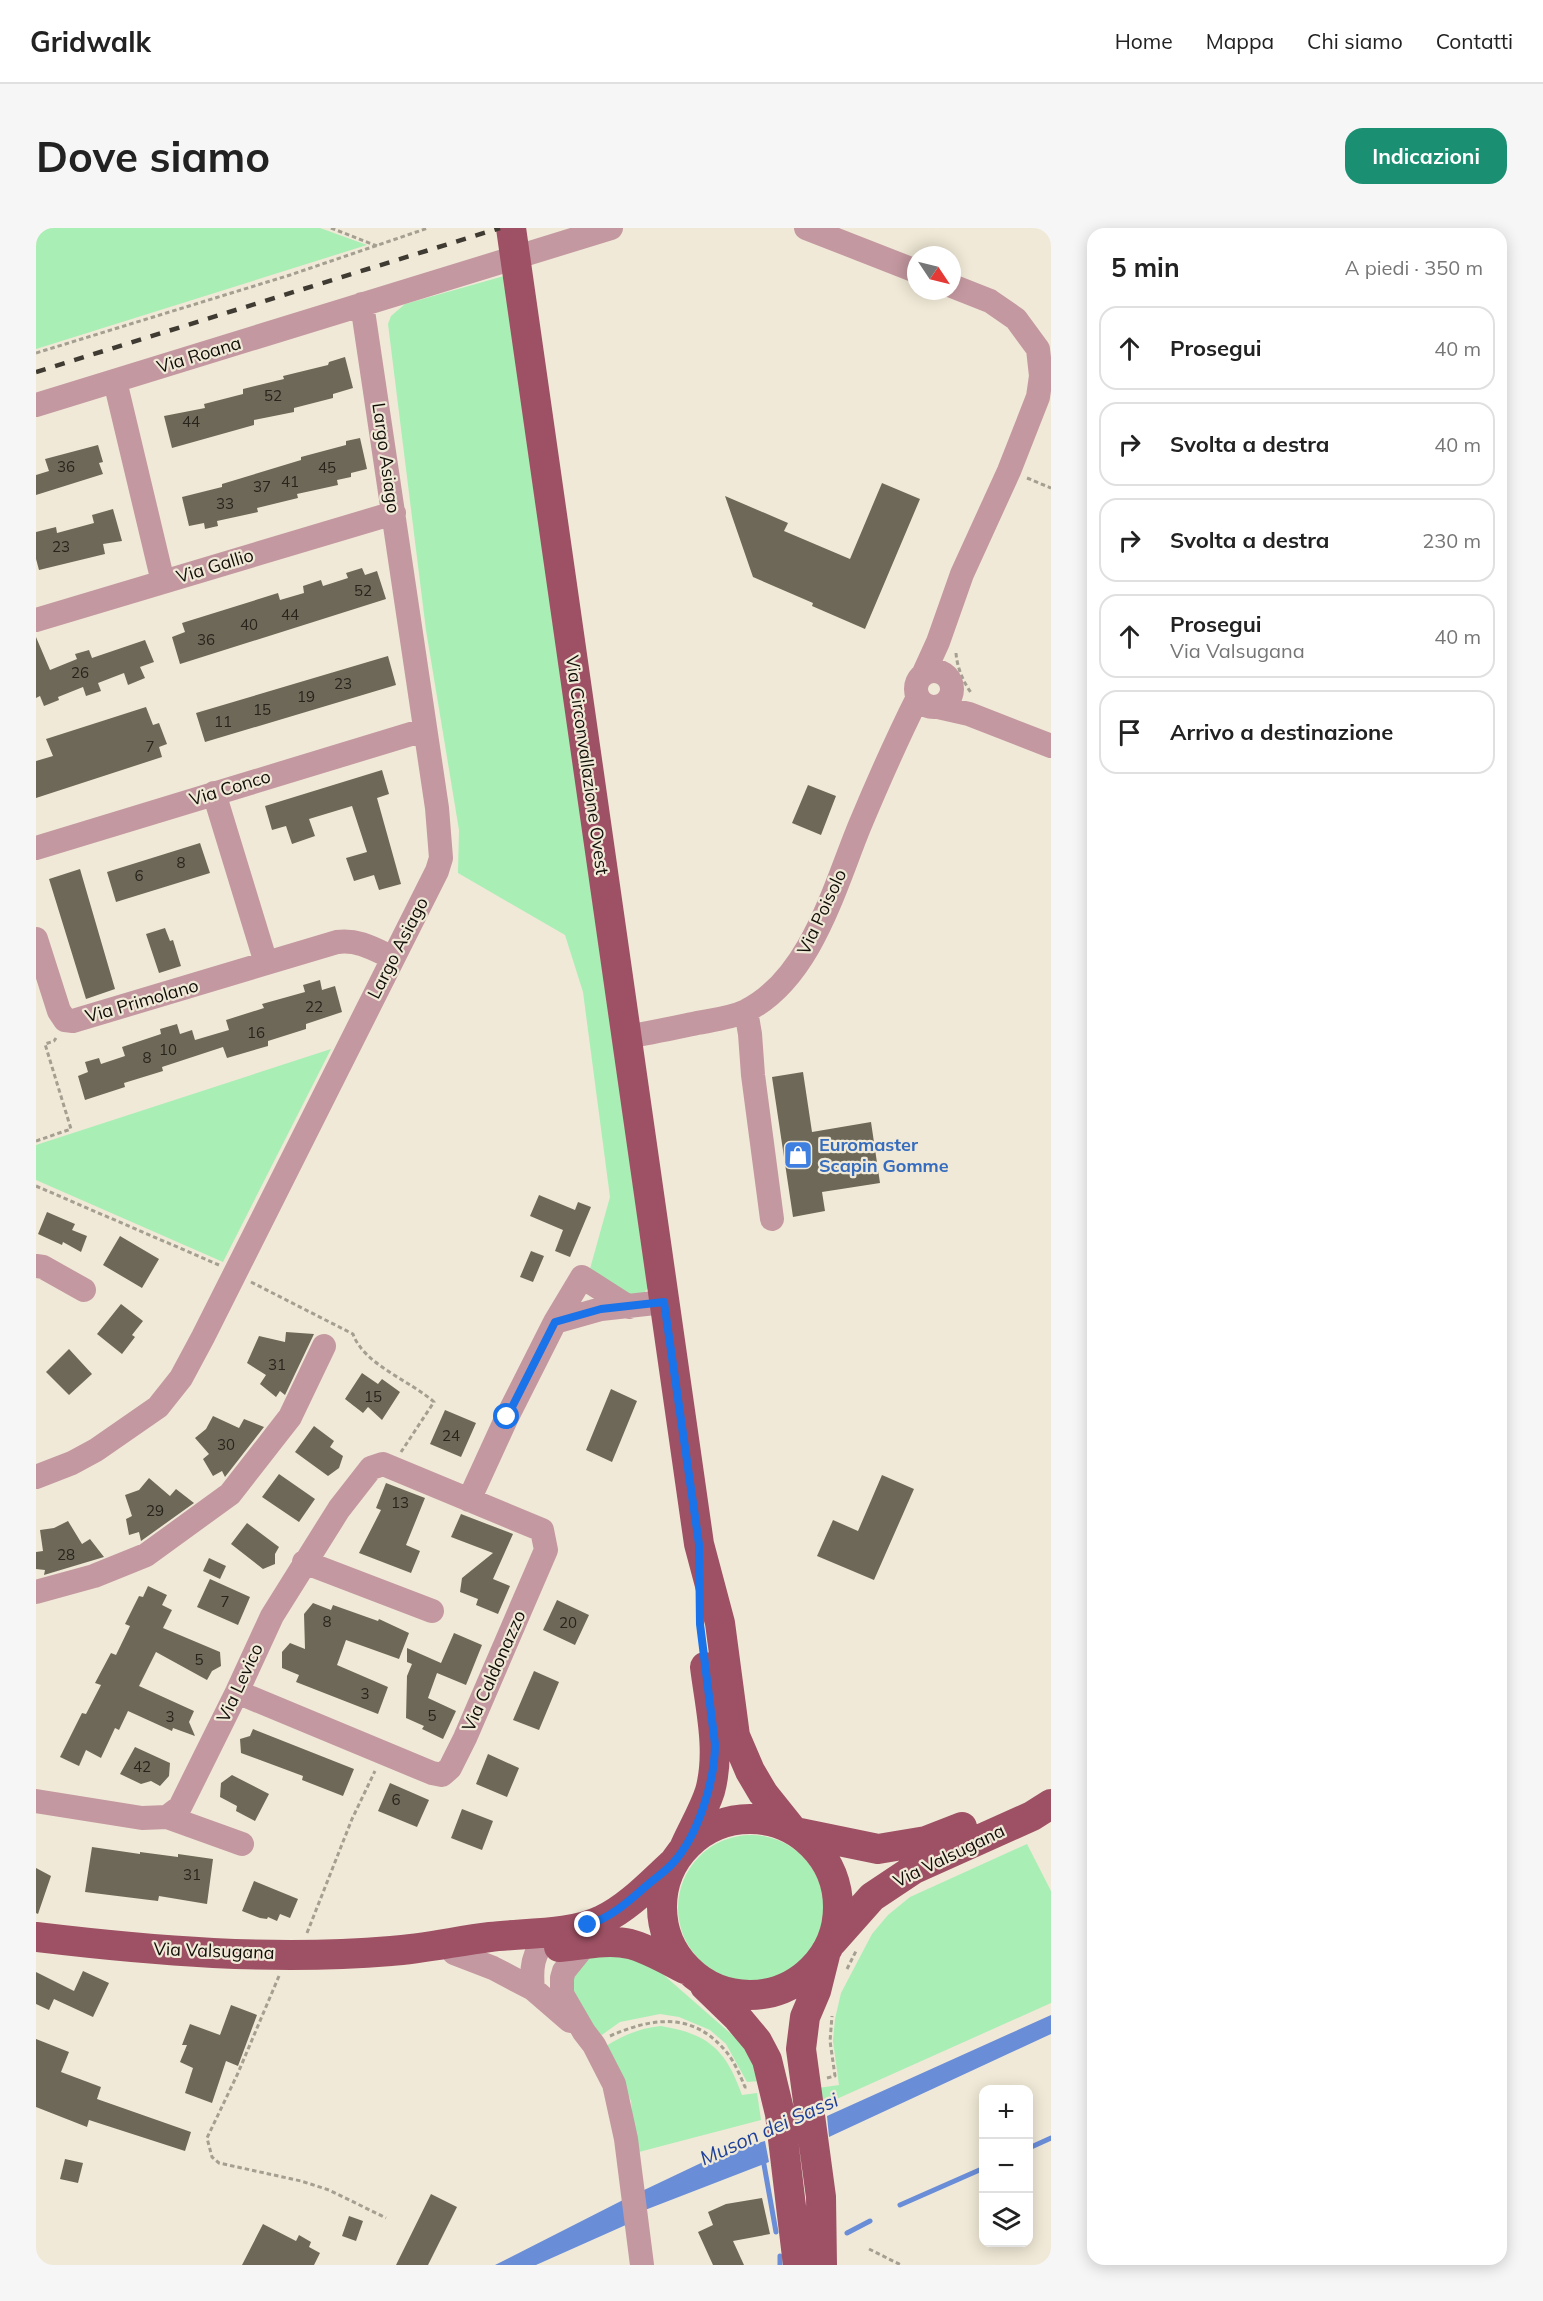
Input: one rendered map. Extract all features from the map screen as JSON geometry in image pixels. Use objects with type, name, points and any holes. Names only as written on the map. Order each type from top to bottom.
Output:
[{"type":"main road","name":"Via Circonvallazione Ovest","points":[[511,228],[699,1544],[720,1623],[735,1736],[750,1771],[763,1793],[796,1831],[822,1855],[836,1883],[838,1948],[805,2018],[801,2049],[821,2197],[822,2265]]},
{"type":"main road","name":"Via Circonvallazione Ovest","points":[[699,1544],[700,1624],[715,1760],[710,1791],[662,1893],[663,1925],[675,1954],[693,1975],[737,2017],[757,2041],[767,2060],[780,2114],[788,2164],[798,2265]]},
{"type":"main road","name":"Via Valsugana","points":[[796,1831],[864,1848],[878,1850],[902,1847],[939,1837],[1030,1797],[1051,1792]]},
{"type":"main road","name":"Via Valsugana","points":[[838,1948],[872,1897],[896,1879],[1032,1816],[1051,1804]]},
{"type":"main road","name":"Via Circonvallazione Ovest","points":[[679,1855],[703,1831],[724,1822],[747,1818],[770,1820],[796,1831]]},
{"type":"main road","name":"Via Valsugana","points":[[36,1936],[290,1962],[392,1951],[460,1940],[588,1925],[620,1909],[679,1855]]},
{"type":"main road","name":"Via Valsugana","points":[[392,1951],[423,1954],[628,1944],[648,1951],[693,1975]]},
{"type":"main road","name":"Via Circonvallazione Ovest","points":[[693,1975],[713,1987],[730,1993],[767,1994],[801,1979],[838,1948]]},
{"type":"street","name":"Via Roana","points":[[36,405],[611,228]]},
{"type":"street","points":[[806,228],[907,267]]},
{"type":"street","points":[[961,290],[990,301],[1016,319],[1038,349],[1041,376],[1038,397],[1009,471],[962,574],[947,644],[940,697],[1051,746]]},
{"type":"street","name":"Largo Asiago","points":[[36,1478],[72,1464],[126,1431],[158,1407],[181,1377],[437,871],[441,858],[394,513],[362,304]]},
{"type":"street","points":[[115,381],[163,582]]},
{"type":"street","name":"Via Gallio","points":[[36,620],[394,513]]},
{"type":"street","name":"Via Poisolo","points":[[626,1037],[727,1017],[746,1011],[778,987],[805,952],[818,927],[896,740],[940,697]]},
{"type":"street","name":"Via Conco","points":[[36,848],[424,730]]},
{"type":"street","points":[[214,793],[266,963]]},
{"type":"street","name":"Via Primolano","points":[[36,939],[59,1011],[65,1020],[73,1021],[337,942],[364,944],[393,958]]},
{"type":"street","points":[[746,1011],[772,1219]]},
{"type":"street","points":[[36,1266],[43,1267],[84,1290]]},
{"type":"street","points":[[469,1500],[507,1417],[555,1322],[582,1277],[629,1307]]},
{"type":"street","points":[[555,1322],[601,1309],[664,1302]]},
{"type":"street","points":[[36,1592],[94,1576],[146,1555],[230,1494],[290,1417],[324,1346]]},
{"type":"street","name":"Via Caldonazzo","points":[[237,1692],[432,1773],[442,1774],[450,1768],[546,1550],[542,1530],[383,1464],[371,1467]]},
{"type":"street","name":"Via Levico","points":[[174,1812],[237,1692],[272,1616],[339,1509],[371,1467]]},
{"type":"street","points":[[304,1562],[432,1611]]},
{"type":"street","points":[[36,1801],[142,1818],[174,1812],[242,1844]]},
{"type":"street","points":[[533,1989],[533,1964],[540,1948],[548,1939],[583,1934],[606,1917]]},
{"type":"street","points":[[585,1945],[564,1971],[562,1985],[564,2000],[595,2035],[594,2045],[614,2084],[626,2139],[642,2265]]},
{"type":"street","points":[[454,1953],[502,1972],[533,1989],[595,2035]]},
{"type":"path","points":[[331,228],[377,246]]},
{"type":"path","points":[[36,353],[290,275],[428,228]]},
{"type":"path","points":[[1009,471],[1051,488]]},
{"type":"path","points":[[940,697],[965,684],[957,661],[947,644]]},
{"type":"path","points":[[36,1141],[71,1129],[45,1044],[54,1041]]},
{"type":"path","points":[[36,1186],[224,1268]]},
{"type":"path","points":[[397,1458],[434,1402]]},
{"type":"path","points":[[378,1764],[290,1962],[207,2138],[212,2157],[219,2163],[301,2181],[329,2190],[386,2218]]},
{"type":"path","points":[[838,1948],[844,1976]]},
{"type":"path","points":[[826,2078],[835,2076],[830,2041],[834,2011]]},
{"type":"path","points":[[595,2035],[661,2020],[688,2025],[713,2038],[723,2047],[734,2063],[745,2087],[754,2086]]},
{"type":"path","points":[[869,2249],[901,2265]]},
{"type":"green space","points":[[36,228],[320,228],[367,245],[36,349]]},
{"type":"green space","points":[[504,276],[649,1287],[637,1301],[588,1276],[610,1197],[583,992],[565,935],[458,873],[459,830],[426,630],[388,324],[391,316],[405,304]]},
{"type":"green space","points":[[331,1049],[223,1262],[36,1180],[36,1145]]},
{"type":"green space","points":[[751,1835],[779,1840],[803,1856],[819,1880],[824,1908],[819,1936],[803,1960],[779,1976],[751,1981],[723,1976],[699,1960],[683,1936],[678,1908],[683,1880],[699,1856],[723,1840]]},
{"type":"green space","points":[[1027,1844],[1051,1891],[1051,2003],[821,2106],[818,2088],[839,2085],[833,2041],[841,1993],[872,1934],[888,1915],[910,1897]]},
{"type":"green space","points":[[620,1950],[658,1970],[738,2040],[750,2057],[760,2081],[747,2082],[726,2044],[710,2030],[679,2017],[660,2014],[620,2022],[599,2037],[571,2001],[570,1977],[581,1959]]},
{"type":"green space","points":[[661,2026],[692,2034],[704,2039],[714,2047],[729,2066],[742,2095],[757,2093],[761,2120],[635,2153],[631,2101],[606,2046],[632,2033]]},
{"type":"water","points":[[1051,2015],[1051,2034],[829,2137],[827,2116]]},
{"type":"water","points":[[765,2141],[769,2162],[645,2210],[642,2191],[722,2153]]},
{"type":"water","points":[[625,2199],[628,2224],[536,2265],[495,2265]]},
{"type":"building","points":[[345,357],[353,388],[333,394],[333,398],[294,408],[294,412],[254,420],[254,425],[172,448],[164,416],[205,408],[204,404],[243,394],[243,389],[284,379],[283,376],[328,365],[329,362]]},
{"type":"building","points":[[360,438],[367,469],[351,473],[351,477],[337,480],[338,485],[297,494],[298,498],[257,508],[258,512],[217,521],[218,526],[205,529],[204,523],[189,526],[182,497],[222,487],[222,484],[301,460],[301,457],[346,445],[346,441]]},
{"type":"building","points":[[98,445],[103,462],[99,463],[103,474],[36,495],[36,475],[49,471],[45,459]]},
{"type":"building","points":[[882,483],[920,499],[865,629],[753,577],[725,496],[788,523],[784,531],[850,559]]},
{"type":"building","points":[[113,509],[122,541],[103,544],[105,554],[39,570],[36,559],[36,532],[56,527],[57,533],[94,523],[92,515]]},
{"type":"building","points":[[362,568],[365,575],[377,571],[386,599],[180,664],[172,637],[185,632],[182,623],[278,593],[280,600],[304,593],[303,586],[321,580],[323,586],[348,578],[346,573]]},
{"type":"building","points":[[36,637],[50,670],[77,659],[75,654],[89,650],[92,658],[145,640],[154,662],[140,667],[145,678],[128,685],[124,673],[98,683],[101,691],[86,696],[83,687],[58,697],[59,700],[44,706],[40,696],[36,698]]},
{"type":"building","points":[[388,656],[396,685],[205,742],[196,713]]},
{"type":"building","points":[[146,707],[153,725],[159,723],[167,744],[159,747],[162,757],[36,798],[36,761],[53,756],[46,739]]},
{"type":"building","points":[[382,770],[389,794],[377,798],[401,884],[379,890],[374,875],[354,881],[346,858],[367,852],[352,806],[309,819],[315,836],[292,844],[286,826],[272,830],[265,806]]},
{"type":"building","points":[[808,785],[836,796],[821,835],[792,823]]},
{"type":"building","points":[[200,843],[210,873],[116,902],[107,872]]},
{"type":"building","points":[[80,869],[115,989],[86,999],[49,879]]},
{"type":"building","points":[[165,928],[170,941],[173,940],[181,966],[159,973],[146,934]]},
{"type":"building","points":[[320,980],[322,990],[335,986],[342,1012],[306,1024],[306,1029],[268,1041],[268,1046],[227,1058],[223,1047],[162,1067],[163,1071],[124,1083],[125,1087],[85,1100],[78,1076],[88,1072],[85,1062],[99,1058],[101,1064],[125,1056],[122,1047],[161,1034],[160,1029],[177,1024],[180,1034],[192,1030],[195,1040],[229,1030],[226,1020],[264,1008],[262,1004],[305,992],[303,985]]},
{"type":"building","points":[[803,1072],[812,1132],[871,1122],[880,1183],[822,1192],[825,1211],[793,1217],[772,1077]]},
{"type":"building","points":[[539,1195],[575,1210],[578,1202],[591,1207],[570,1257],[555,1251],[563,1230],[530,1216]]},
{"type":"building","points":[[47,1212],[75,1224],[72,1230],[87,1236],[81,1252],[63,1242],[62,1245],[38,1234]]},
{"type":"building","points":[[120,1236],[159,1259],[142,1288],[103,1265]]},
{"type":"building","points":[[531,1251],[544,1256],[533,1282],[520,1277]]},
{"type":"building","points":[[121,1304],[143,1321],[132,1335],[135,1337],[122,1354],[97,1334]]},
{"type":"building","points":[[286,1332],[314,1334],[285,1395],[280,1391],[276,1397],[260,1384],[266,1375],[247,1363],[259,1336],[285,1342]]},
{"type":"building","points":[[69,1349],[92,1374],[69,1395],[46,1372]]},
{"type":"building","points":[[362,1373],[378,1384],[382,1379],[400,1392],[382,1420],[368,1407],[363,1413],[345,1399]]},
{"type":"building","points":[[611,1389],[637,1401],[612,1462],[586,1450]]},
{"type":"building","points":[[445,1410],[476,1423],[461,1457],[430,1444]]},
{"type":"building","points":[[213,1416],[239,1428],[244,1419],[264,1427],[225,1477],[222,1471],[213,1476],[203,1459],[209,1454],[195,1438],[206,1429]]},
{"type":"building","points":[[314,1426],[334,1441],[330,1447],[343,1456],[339,1468],[328,1476],[295,1452]]},
{"type":"building","points":[[279,1474],[315,1499],[299,1522],[262,1497]]},
{"type":"building","points":[[882,1475],[914,1489],[874,1580],[817,1556],[833,1520],[858,1531]]},
{"type":"building","points":[[149,1478],[170,1496],[176,1489],[194,1503],[141,1541],[139,1532],[129,1535],[126,1519],[132,1516],[125,1495],[139,1490]]},
{"type":"building","points":[[386,1483],[425,1498],[406,1545],[420,1551],[411,1573],[359,1553],[381,1510],[376,1508]]},
{"type":"building","points":[[461,1514],[513,1534],[493,1579],[510,1586],[498,1614],[476,1605],[478,1599],[460,1592],[462,1578],[493,1553],[451,1537]]},
{"type":"building","points":[[68,1521],[82,1544],[90,1539],[104,1557],[44,1575],[45,1570],[36,1569],[36,1552],[43,1551],[40,1530],[54,1528]]},
{"type":"building","points":[[247,1523],[279,1547],[275,1554],[275,1564],[263,1569],[231,1544]]},
{"type":"building","points":[[209,1558],[226,1566],[220,1579],[203,1571]]},
{"type":"building","points":[[210,1579],[250,1597],[238,1625],[197,1607]]},
{"type":"building","points":[[148,1586],[167,1595],[162,1605],[172,1610],[163,1628],[220,1652],[221,1666],[212,1671],[207,1680],[156,1652],[139,1686],[194,1711],[189,1722],[195,1736],[173,1728],[172,1731],[128,1711],[119,1730],[115,1728],[101,1758],[86,1750],[79,1766],[60,1757],[82,1713],[86,1714],[101,1685],[95,1683],[111,1653],[116,1655],[130,1626],[125,1624],[139,1596],[143,1597]]},
{"type":"building","points":[[557,1600],[589,1615],[575,1645],[543,1630]]},
{"type":"building","points":[[313,1603],[331,1610],[333,1605],[378,1621],[379,1619],[409,1633],[399,1659],[346,1640],[337,1665],[388,1687],[378,1714],[296,1682],[299,1675],[282,1668],[282,1652],[290,1643],[305,1649],[304,1614]]},
{"type":"building","points":[[454,1633],[482,1645],[466,1685],[437,1673],[428,1698],[456,1711],[443,1739],[422,1729],[424,1726],[406,1718],[407,1676],[412,1664],[407,1662],[407,1648],[441,1663]]},
{"type":"building","points":[[534,1671],[559,1682],[539,1730],[513,1720]]},
{"type":"building","points":[[253,1729],[354,1769],[343,1796],[302,1780],[303,1776],[241,1753],[240,1739],[250,1736]]},
{"type":"building","points":[[135,1747],[170,1763],[169,1776],[160,1786],[151,1781],[141,1784],[120,1774]]},
{"type":"building","points":[[488,1754],[519,1768],[507,1797],[476,1784]]},
{"type":"building","points":[[232,1775],[269,1794],[255,1821],[236,1811],[237,1806],[220,1797],[221,1783]]},
{"type":"building","points":[[390,1783],[429,1800],[417,1827],[378,1811]]},
{"type":"building","points":[[462,1809],[493,1821],[482,1850],[451,1838]]},
{"type":"building","points":[[92,1847],[140,1854],[140,1852],[178,1857],[178,1854],[213,1859],[207,1904],[159,1896],[158,1901],[85,1892]]},
{"type":"building","points":[[36,1868],[51,1876],[38,1914],[36,1913]]},
{"type":"building","points":[[254,1881],[298,1899],[290,1918],[280,1914],[277,1921],[242,1911]]},
{"type":"building","points":[[83,1971],[109,1983],[93,2017],[54,1999],[49,2010],[36,2004],[36,1972],[74,1991]]},
{"type":"building","points":[[231,2005],[257,2015],[238,2066],[226,2061],[212,2103],[185,2093],[193,2068],[180,2062],[187,2045],[182,2045],[190,2024],[220,2035]]},
{"type":"building","points":[[36,2039],[69,2052],[61,2072],[101,2087],[97,2099],[191,2132],[185,2151],[89,2120],[87,2127],[36,2107]]},
{"type":"building","points":[[65,2159],[83,2163],[78,2183],[60,2179]]},
{"type":"building","points":[[431,2194],[457,2207],[428,2265],[396,2265]]},
{"type":"building","points":[[762,2198],[770,2234],[733,2241],[744,2265],[713,2265],[698,2232],[713,2225],[708,2212],[726,2204]]},
{"type":"building","points":[[349,2216],[363,2221],[356,2241],[342,2236]]},
{"type":"building","points":[[263,2224],[296,2241],[299,2235],[311,2242],[309,2247],[320,2253],[314,2265],[242,2265]]},
{"type":"waterway","points":[[1033,2146],[1051,2138]]},
{"type":"waterway","points":[[763,2159],[776,2232]]},
{"type":"waterway","points":[[900,2205],[979,2170]]},
{"type":"waterway","points":[[847,2233],[870,2221]]},
{"type":"waterway","points":[[780,2256],[780,2265]]},
{"type":"railway","points":[[36,372],[500,228]]},
{"type":"place","name":"Euromaster Scapin Gomme","points":[[798,1155]]},
{"type":"route","points":[[507,1417],[555,1322],[601,1309],[664,1302],[699,1544],[700,1624],[715,1760],[710,1791],[685,1846],[673,1863],[620,1909],[588,1925]]},
{"type":"water label","name":"Muson dei Sassi","points":[[769,2129]]}]
